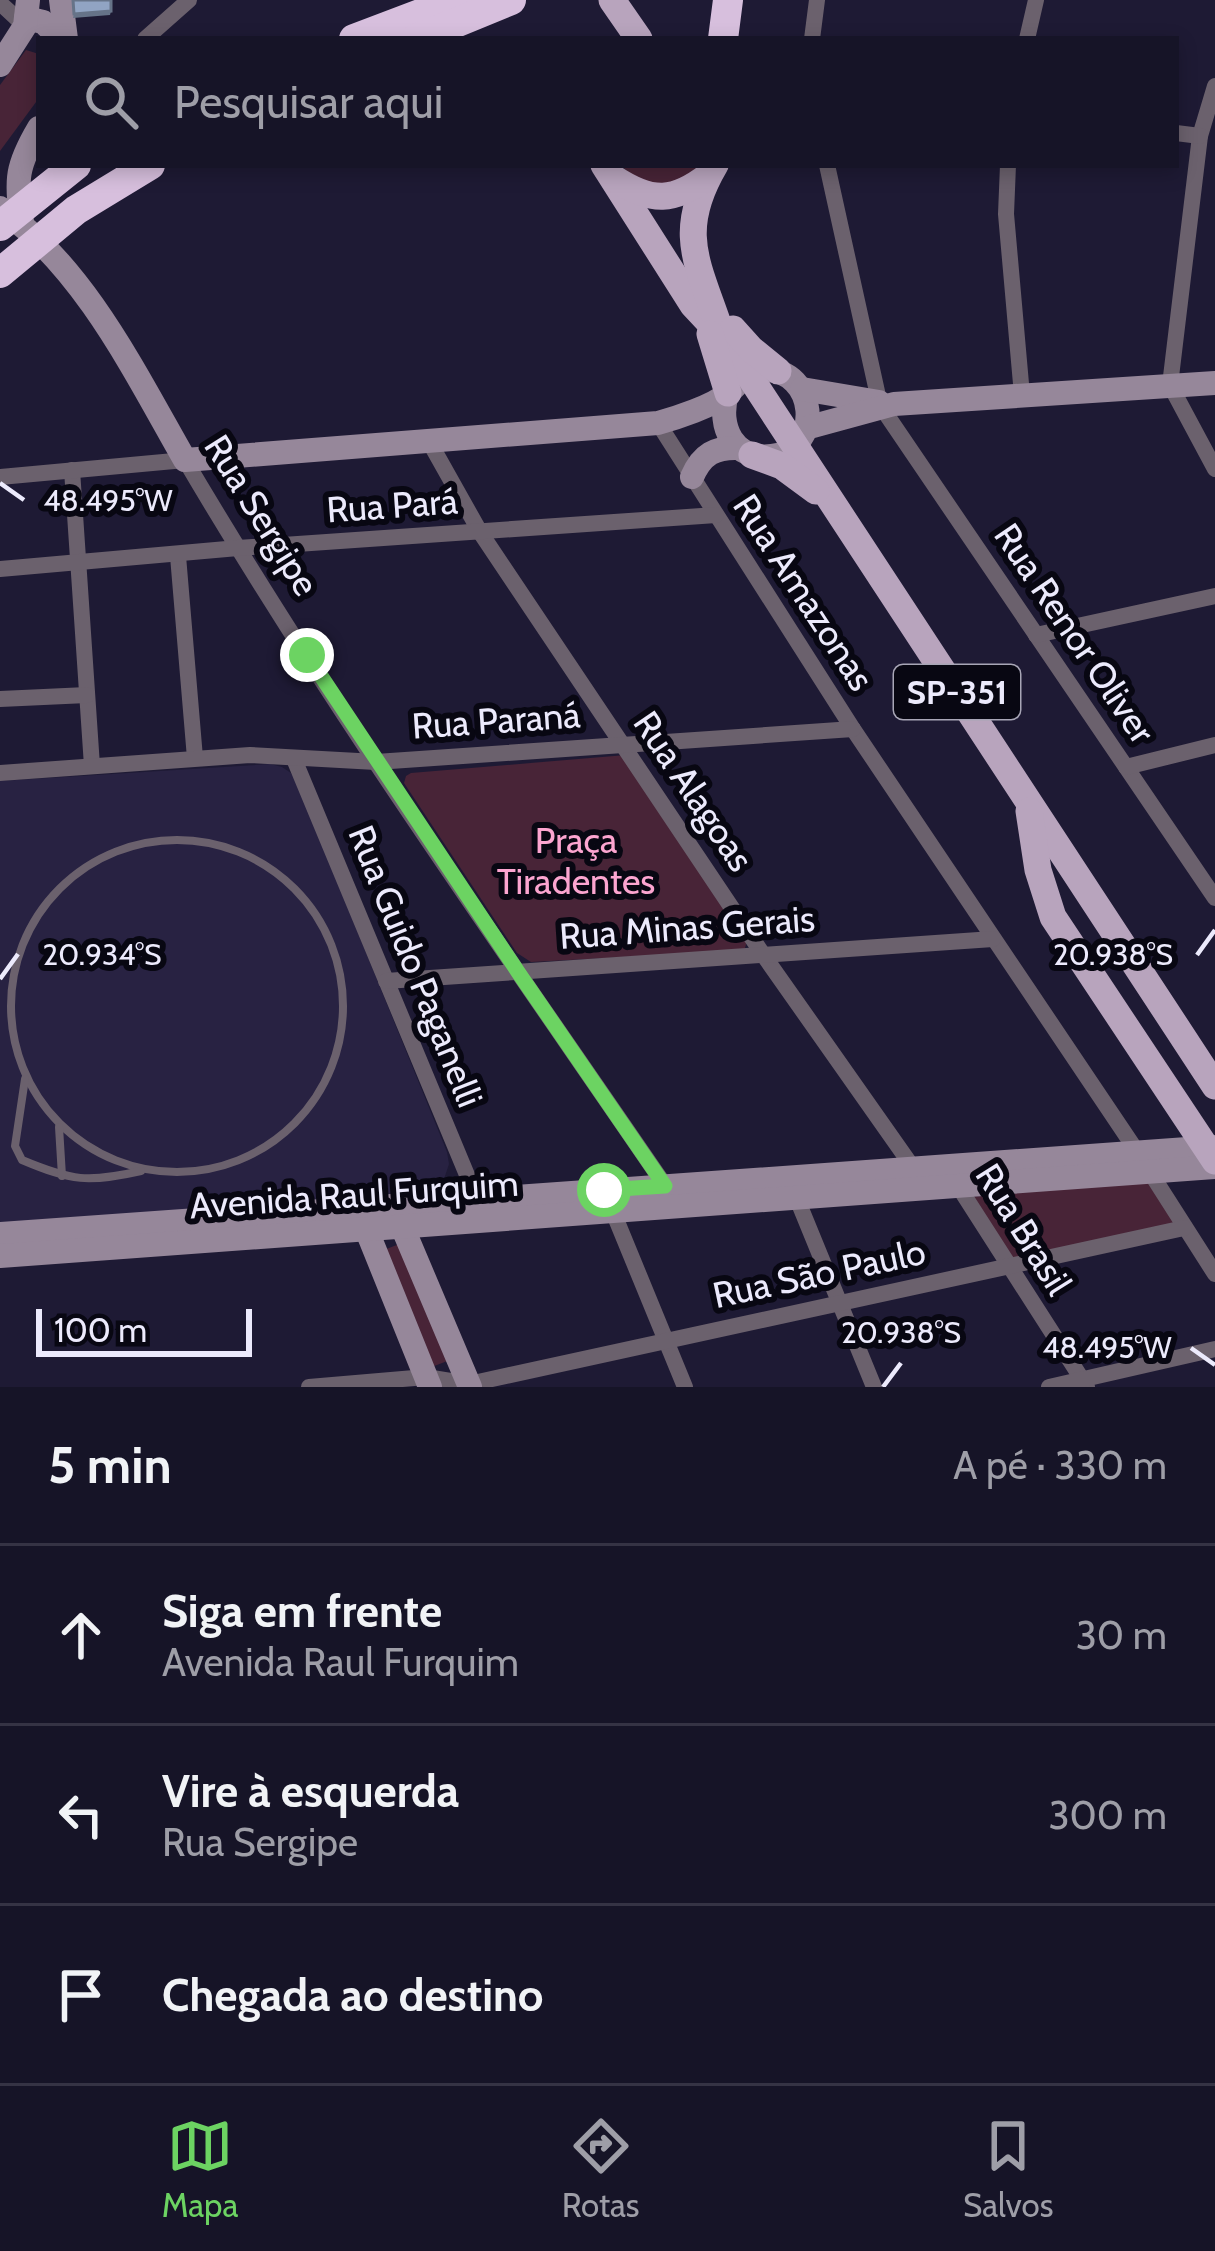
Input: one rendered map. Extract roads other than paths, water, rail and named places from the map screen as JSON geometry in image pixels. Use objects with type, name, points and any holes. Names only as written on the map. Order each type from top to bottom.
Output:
[{"type":"highway","points":[[362,36],[457,0]]},
{"type":"highway","points":[[423,36],[511,0]]},
{"type":"highway","points":[[723,36],[728,0]]},
{"type":"highway","points":[[11,225],[72,168]]},
{"type":"highway","points":[[3,271],[76,210],[146,168]]},
{"type":"main road","points":[[609,0],[610,36]]},
{"type":"main road","points":[[609,0],[637,36]]},
{"type":"main road","name":"SP-351","points":[[610,172],[637,193],[663,197],[688,191],[712,170]]},
{"type":"main road","name":"SP-351","points":[[700,300],[692,226],[712,170]]},
{"type":"main road","name":"SP-351","points":[[610,172],[722,336],[734,387],[802,435],[840,515],[1215,1085]]},
{"type":"main road","points":[[700,300],[778,371]]},
{"type":"main road","points":[[700,300],[734,387]]},
{"type":"main road","points":[[802,435],[887,584]]},
{"type":"main road","points":[[746,451],[797,476],[840,515]]},
{"type":"main road","name":"SP-351","points":[[1027,800],[1038,871],[1053,917],[1202,1161]]},
{"type":"street","points":[[0,65],[45,4],[58,0],[64,36]]},
{"type":"street","points":[[148,36],[189,0]]},
{"type":"street","points":[[812,36],[817,0]]},
{"type":"street","points":[[1028,36],[1036,0]]},
{"type":"street","points":[[0,3],[43,22],[60,36]]},
{"type":"street","points":[[1215,86],[1200,136],[1170,385],[1215,469]]},
{"type":"street","points":[[1179,133],[1200,136]]},
{"type":"street","points":[[0,166],[36,134]]},
{"type":"street","points":[[11,225],[22,163],[36,134]]},
{"type":"street","points":[[828,168],[884,404]]},
{"type":"street","points":[[1008,168],[1006,214],[1022,395]]},
{"type":"street","name":"Rua Sergipe","points":[[0,208],[11,225],[83,292],[238,548],[376,762],[672,1196]]},
{"type":"street","points":[[0,477],[658,423],[680,416],[758,370],[778,371],[802,389],[809,417],[802,435]]},
{"type":"street","points":[[802,389],[884,404],[1215,383]]},
{"type":"street","points":[[734,387],[723,409],[724,423],[729,437],[746,451]]},
{"type":"street","points":[[692,477],[698,463],[719,447],[767,457],[782,454],[802,435],[884,404]]},
{"type":"street","name":"Rua Renor Oliver","points":[[884,404],[1213,891]]},
{"type":"street","name":"Rua Amazonas","points":[[658,423],[853,729],[1215,1274]]},
{"type":"street","name":"Rua Alagoas","points":[[430,443],[480,532],[914,1169]]},
{"type":"street","points":[[72,470],[92,766]]},
{"type":"street","name":"Rua Pará","points":[[0,568],[716,515]]},
{"type":"street","points":[[178,556],[195,758]]},
{"type":"street","points":[[1036,635],[1215,596]]},
{"type":"street","points":[[0,699],[87,694]]},
{"type":"street","name":"Rua Paraná","points":[[0,773],[250,754],[376,762],[853,729]]},
{"type":"street","points":[[1126,767],[1215,745]]},
{"type":"street","name":"Rua Guido Paganelli","points":[[294,758],[477,1199]]},
{"type":"street","name":"Rua Minas Gerais","points":[[386,981],[993,939]]},
{"type":"street","name":"Avenida Raul Furquim","points":[[11,1244],[1202,1161],[1215,1147]]},
{"type":"street","name":"Avenida Raul Furquim","points":[[792,1187],[914,1169],[952,1176]]},
{"type":"street","name":"Rua Brasil","points":[[952,1176],[1085,1383]]},
{"type":"street","points":[[792,1187],[874,1387]]},
{"type":"street","name":"Avenida Raul Furquim","points":[[398,1216],[477,1199],[608,1201]]},
{"type":"street","points":[[608,1201],[685,1387]]},
{"type":"street","points":[[310,1387],[469,1385],[398,1216]]},
{"type":"street","points":[[362,1218],[428,1382]]},
{"type":"street","name":"Rua São Paulo","points":[[469,1385],[1184,1228]]},
{"type":"street","points":[[380,1264],[396,1250],[413,1252]]},
{"type":"street","points":[[1049,1387],[1085,1383],[1215,1349]]},
{"type":"lane","points":[[25,1078],[17,1153],[22,1160],[62,1176],[106,1179],[144,1170],[221,1168],[257,1153],[304,1113],[333,1066],[343,1028],[344,989],[336,951],[308,900],[280,872],[239,851],[172,837],[133,843],[65,881],[39,910],[21,945],[11,983],[18,1060],[34,1095],[73,1138],[107,1159],[144,1170]]},
{"type":"lane","points":[[59,1126],[62,1176]]},
{"type":"lane","points":[[0,1155],[17,1153]]},
{"type":"park label","name":"Praça Tiradentes","points":[[576,860]]}]
